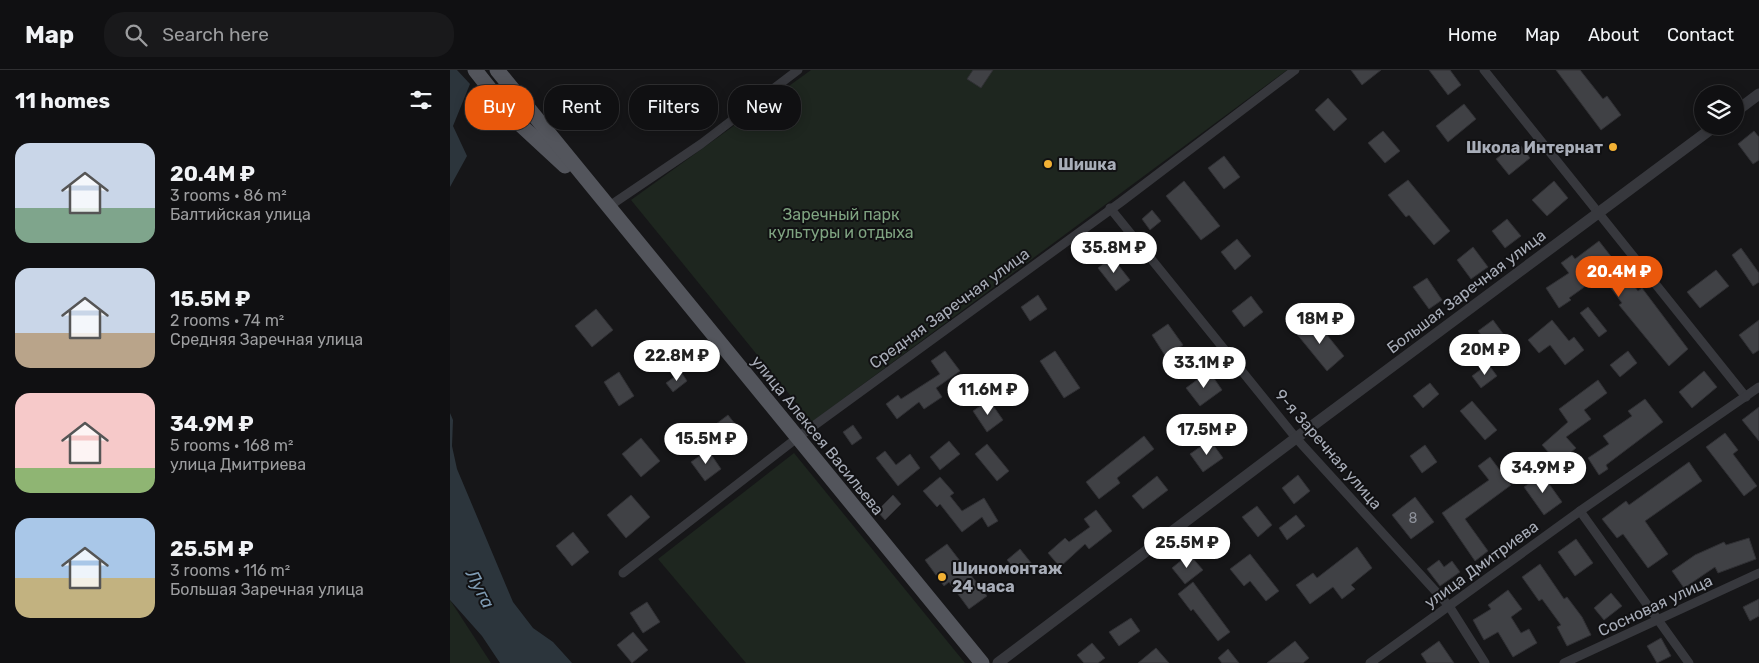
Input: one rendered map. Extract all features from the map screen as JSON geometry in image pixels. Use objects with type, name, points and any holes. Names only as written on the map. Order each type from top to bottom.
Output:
[{"type":"main road","points":[[475,70],[513,118],[608,207]]},
{"type":"main road","points":[[497,70],[608,207]]},
{"type":"main road","name":"улица Алексея Васильева","points":[[608,207],[982,663]]},
{"type":"street","points":[[608,207],[701,144],[798,70]]},
{"type":"street","name":"Средняя Заречная улица","points":[[623,574],[797,438],[1295,70]]},
{"type":"street","points":[[1484,70],[1746,397]]},
{"type":"street","points":[[1744,105],[1759,94]]},
{"type":"street","name":"Большая Заречная улица","points":[[998,663],[1703,135]]},
{"type":"street","name":"9-я Заречная улица","points":[[1110,208],[1296,438],[1449,606],[1485,663]]},
{"type":"street","name":"улица Дмитриева","points":[[1370,663],[1580,511],[1759,387]]},
{"type":"street","points":[[1580,511],[1689,663]]},
{"type":"street","name":"Сосновая улица","points":[[1564,663],[1759,574]]},
{"type":"green space","name":"Заречный парк культуры и отдыха","points":[[811,70],[1287,70],[812,422],[631,200],[728,130],[801,130],[801,85],[790,85]]},
{"type":"green space","points":[[794,453],[965,663],[746,663],[658,559]]},
{"type":"green space","points":[[450,600],[491,663],[450,663]]},
{"type":"water","points":[[450,70],[457,70],[470,84],[465,85],[465,96],[453,126],[467,156],[450,187]]},
{"type":"water","name":"Луга","points":[[450,413],[453,420],[452,446],[457,469],[513,602],[533,628],[553,642],[572,663],[500,663],[482,636],[450,600]]},
{"type":"building","points":[[973,70],[993,70],[981,88],[967,79]]},
{"type":"building","points":[[1351,70],[1381,70],[1362,85]]},
{"type":"building","points":[[1429,70],[1450,70],[1461,85],[1448,95]]},
{"type":"building","points":[[1556,70],[1580,70],[1603,99],[1607,96],[1621,115],[1601,130]]},
{"type":"building","points":[[1328,98],[1347,119],[1334,131],[1315,110]]},
{"type":"building","points":[[1464,104],[1476,119],[1448,142],[1436,126]]},
{"type":"building","points":[[1383,131],[1400,151],[1385,163],[1368,143]]},
{"type":"building","points":[[1754,131],[1759,137],[1759,160],[1753,164],[1738,144]]},
{"type":"building","points":[[1518,142],[1530,158],[1509,175],[1496,159]]},
{"type":"building","points":[[1224,156],[1240,177],[1224,189],[1208,168]]},
{"type":"building","points":[[1408,180],[1450,231],[1434,245],[1409,215],[1406,217],[1388,195]]},
{"type":"building","points":[[1184,181],[1220,226],[1201,240],[1166,196]]},
{"type":"building","points":[[1554,181],[1568,198],[1547,216],[1532,200]]},
{"type":"building","points":[[1152,210],[1161,221],[1150,230],[1142,219]]},
{"type":"building","points":[[1507,219],[1521,236],[1505,248],[1492,231]]},
{"type":"building","points":[[1237,239],[1251,256],[1235,270],[1221,252]]},
{"type":"building","points":[[1599,241],[1638,291],[1642,288],[1688,349],[1669,366],[1619,305],[1622,303],[1601,275],[1569,298],[1571,300],[1559,308],[1546,288],[1569,273],[1561,263],[1572,255],[1575,259]]},
{"type":"building","points":[[1473,247],[1488,267],[1471,279],[1457,260]]},
{"type":"building","points":[[1741,248],[1759,273],[1759,282],[1753,286],[1732,255]]},
{"type":"building","points":[[1112,257],[1130,280],[1116,291],[1098,268]]},
{"type":"building","points":[[1716,270],[1729,286],[1700,308],[1687,292]]},
{"type":"building","points":[[1427,278],[1442,300],[1429,309],[1413,287]]},
{"type":"building","points":[[1038,295],[1047,309],[1030,321],[1021,307]]},
{"type":"building","points":[[1251,296],[1263,312],[1244,327],[1232,311]]},
{"type":"building","points":[[1588,307],[1607,331],[1599,337],[1580,313]]},
{"type":"building","points":[[596,309],[613,330],[592,347],[575,326]]},
{"type":"building","points":[[1314,319],[1344,356],[1327,371],[1296,333]]},
{"type":"building","points":[[1493,320],[1507,339],[1493,350],[1478,331]]},
{"type":"building","points":[[1552,320],[1569,341],[1574,337],[1584,350],[1565,365],[1550,345],[1539,353],[1528,340]]},
{"type":"building","points":[[1759,320],[1759,350],[1753,354],[1739,335]]},
{"type":"building","points":[[1168,324],[1183,345],[1166,357],[1152,335]]},
{"type":"building","points":[[945,351],[960,371],[936,388],[942,397],[924,409],[919,402],[897,419],[886,404],[898,395],[901,399],[940,374],[931,361]]},
{"type":"building","points":[[1055,351],[1080,388],[1064,398],[1040,361]]},
{"type":"building","points":[[1628,351],[1637,363],[1620,377],[1610,365]]},
{"type":"building","points":[[1488,364],[1497,376],[1481,388],[1472,376]]},
{"type":"building","points":[[1209,371],[1222,390],[1200,406],[1186,388]]},
{"type":"building","points":[[1704,371],[1717,387],[1692,408],[1679,392]]},
{"type":"building","points":[[619,372],[634,396],[619,406],[604,382]]},
{"type":"building","points":[[681,372],[687,381],[673,392],[666,383]]},
{"type":"building","points":[[1598,380],[1607,393],[1584,410],[1591,419],[1566,437],[1576,448],[1558,463],[1542,445],[1568,422],[1559,409]]},
{"type":"building","points":[[1430,383],[1439,394],[1423,408],[1413,396]]},
{"type":"building","points":[[1645,399],[1663,422],[1606,465],[1608,469],[1599,475],[1588,458],[1609,444],[1603,436],[1632,416],[1628,411]]},
{"type":"building","points":[[989,400],[1003,420],[987,432],[973,411]]},
{"type":"building","points":[[1472,401],[1497,430],[1485,440],[1460,411]]},
{"type":"building","points":[[1759,407],[1759,441],[1742,420]]},
{"type":"building","points":[[728,415],[743,434],[727,446],[712,427]]},
{"type":"building","points":[[853,425],[862,438],[852,445],[843,432]]},
{"type":"building","points":[[1725,433],[1738,450],[1733,454],[1757,486],[1744,496],[1706,447]]},
{"type":"building","points":[[1144,436],[1154,449],[1117,478],[1120,483],[1099,499],[1086,482]]},
{"type":"building","points":[[641,438],[660,461],[641,477],[622,454]]},
{"type":"building","points":[[1210,440],[1223,458],[1203,472],[1190,454]]},
{"type":"building","points":[[949,441],[960,454],[940,470],[930,457]]},
{"type":"building","points":[[987,444],[1009,471],[997,481],[975,454]]},
{"type":"building","points":[[1425,445],[1437,462],[1422,473],[1410,456]]},
{"type":"building","points":[[708,450],[721,469],[705,481],[691,462]]},
{"type":"building","points":[[885,451],[896,465],[910,454],[920,468],[898,486],[876,458]]},
{"type":"building","points":[[1490,457],[1511,485],[1465,519],[1488,551],[1475,561],[1442,513],[1489,480],[1478,466]]},
{"type":"building","points":[[1689,462],[1702,481],[1645,521],[1668,554],[1648,568],[1623,534],[1617,538],[1602,519],[1626,501],[1629,505]]},
{"type":"building","points":[[1542,474],[1562,502],[1544,515],[1524,487]]},
{"type":"building","points":[[1298,475],[1310,491],[1294,504],[1282,488]]},
{"type":"building","points":[[1157,476],[1168,490],[1143,509],[1132,496]]},
{"type":"building","points":[[940,477],[954,493],[950,496],[962,511],[984,498],[998,521],[988,527],[982,517],[962,532],[940,504],[937,507],[923,491]]},
{"type":"building","points":[[631,495],[650,517],[626,538],[607,515]]},
{"type":"building","points":[[893,495],[901,504],[885,520],[877,511]]},
{"type":"building","points":[[1415,497],[1434,522],[1411,539],[1392,515]]},
{"type":"building","points":[[1257,506],[1272,525],[1258,537],[1242,517]]},
{"type":"building","points":[[1096,510],[1112,531],[1089,549],[1085,544],[1060,567],[1048,553],[1065,538],[1069,542],[1090,527],[1084,519]]},
{"type":"building","points":[[1296,515],[1305,526],[1287,540],[1279,528]]},
{"type":"building","points":[[573,532],[589,552],[572,566],[556,546]]},
{"type":"building","points":[[1749,538],[1756,559],[1718,573],[1715,567],[1684,588],[1672,571],[1695,555],[1724,542],[1726,545]]},
{"type":"building","points":[[1576,539],[1593,563],[1575,576],[1558,552]]},
{"type":"building","points":[[947,544],[987,596],[969,609],[949,582],[944,586],[925,560]]},
{"type":"building","points":[[1357,547],[1372,568],[1351,585],[1355,589],[1342,599],[1333,587],[1310,604],[1296,585],[1313,573],[1317,578]]},
{"type":"building","points":[[1020,549],[1032,564],[1019,574],[1007,560]]},
{"type":"building","points":[[1189,554],[1203,570],[1185,584],[1172,568]]},
{"type":"building","points":[[1250,554],[1279,591],[1266,601],[1250,581],[1244,586],[1230,569]]},
{"type":"building","points":[[1439,560],[1444,567],[1452,561],[1460,572],[1440,586],[1427,569]]},
{"type":"building","points":[[1540,564],[1564,599],[1567,597],[1582,617],[1591,635],[1567,646],[1557,627],[1561,625],[1542,599],[1539,601],[1522,577]]},
{"type":"building","points":[[1193,582],[1230,632],[1218,641],[1193,609],[1191,611],[1178,594]]},
{"type":"building","points":[[1508,590],[1522,609],[1511,617],[1521,633],[1529,629],[1537,643],[1513,657],[1498,632],[1484,640],[1473,620],[1491,609],[1488,605]]},
{"type":"building","points":[[1611,593],[1622,606],[1604,620],[1594,608]]},
{"type":"building","points":[[1759,599],[1759,616],[1750,621],[1743,607]]},
{"type":"building","points":[[647,602],[660,622],[643,633],[630,613]]},
{"type":"building","points":[[1131,618],[1140,631],[1119,646],[1109,632]]},
{"type":"building","points":[[633,632],[648,650],[632,663],[617,645]]},
{"type":"building","points":[[1661,638],[1671,656],[1657,663],[1647,646]]},
{"type":"building","points":[[1295,641],[1309,658],[1303,663],[1267,663]]},
{"type":"building","points":[[1439,641],[1454,663],[1427,663],[1421,654]]},
{"type":"building","points":[[1092,643],[1105,658],[1098,663],[1084,663],[1077,655]]},
{"type":"building","points":[[1156,648],[1169,663],[1138,663]]},
{"type":"building","points":[[1228,649],[1239,663],[1222,663],[1218,658]]},
{"type":"place","name":"Школа Интернат","points":[[1613,147]]},
{"type":"place","name":"Шишка","points":[[1048,164]]},
{"type":"place","name":"Шиномонтаж 24 часа","points":[[942,577]]}]
